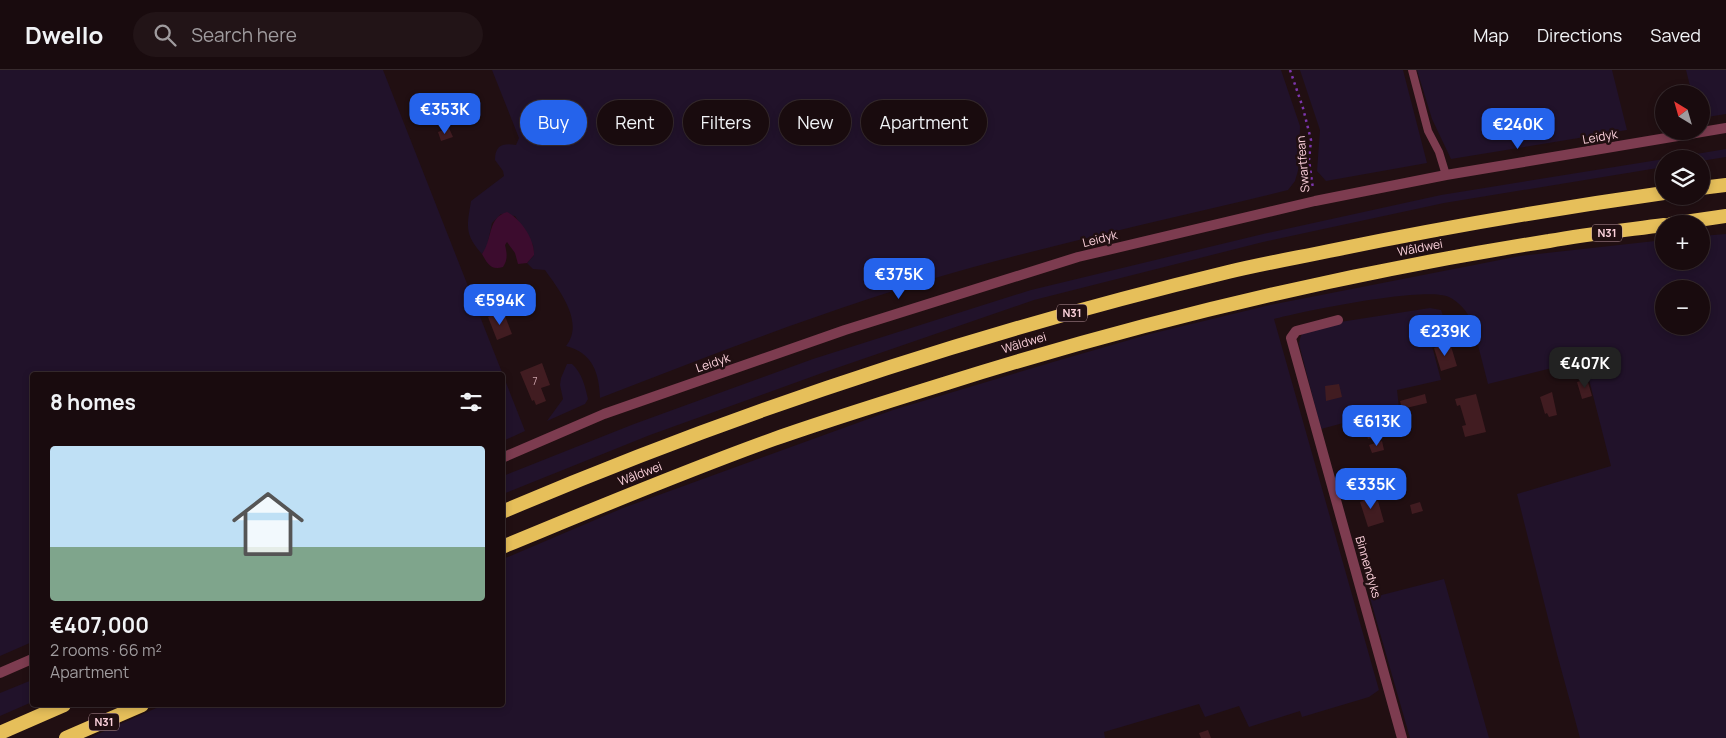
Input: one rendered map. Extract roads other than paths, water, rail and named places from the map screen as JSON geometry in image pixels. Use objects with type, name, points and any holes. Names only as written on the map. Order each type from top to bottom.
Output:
[{"type":"highway","points":[[1710,187],[1726,185]]},
{"type":"highway","name":"Wâldwei","points":[[505,511],[650,452],[774,406],[912,360],[1044,321],[1229,272],[1386,239],[1548,210],[1655,194]]},
{"type":"highway","points":[[1710,218],[1726,216]]},
{"type":"highway","name":"Wâldwei","points":[[505,546],[626,496],[774,439],[1037,354],[1140,326],[1368,274],[1550,240],[1655,226]]},
{"type":"highway","points":[[0,733],[59,707]]},
{"type":"highway","name":"N31","points":[[66,738],[137,707]]},
{"type":"street","name":"Leidyk","points":[[505,457],[604,414],[845,330],[1078,258],[1315,200],[1446,175],[1726,128]]},
{"type":"street","name":"Binnendyks","points":[[1338,320],[1296,331],[1291,338],[1402,738]]},
{"type":"street","points":[[0,673],[30,660]]},
{"type":"lane","points":[[1412,70],[1428,131],[1439,152],[1446,175]]}]
